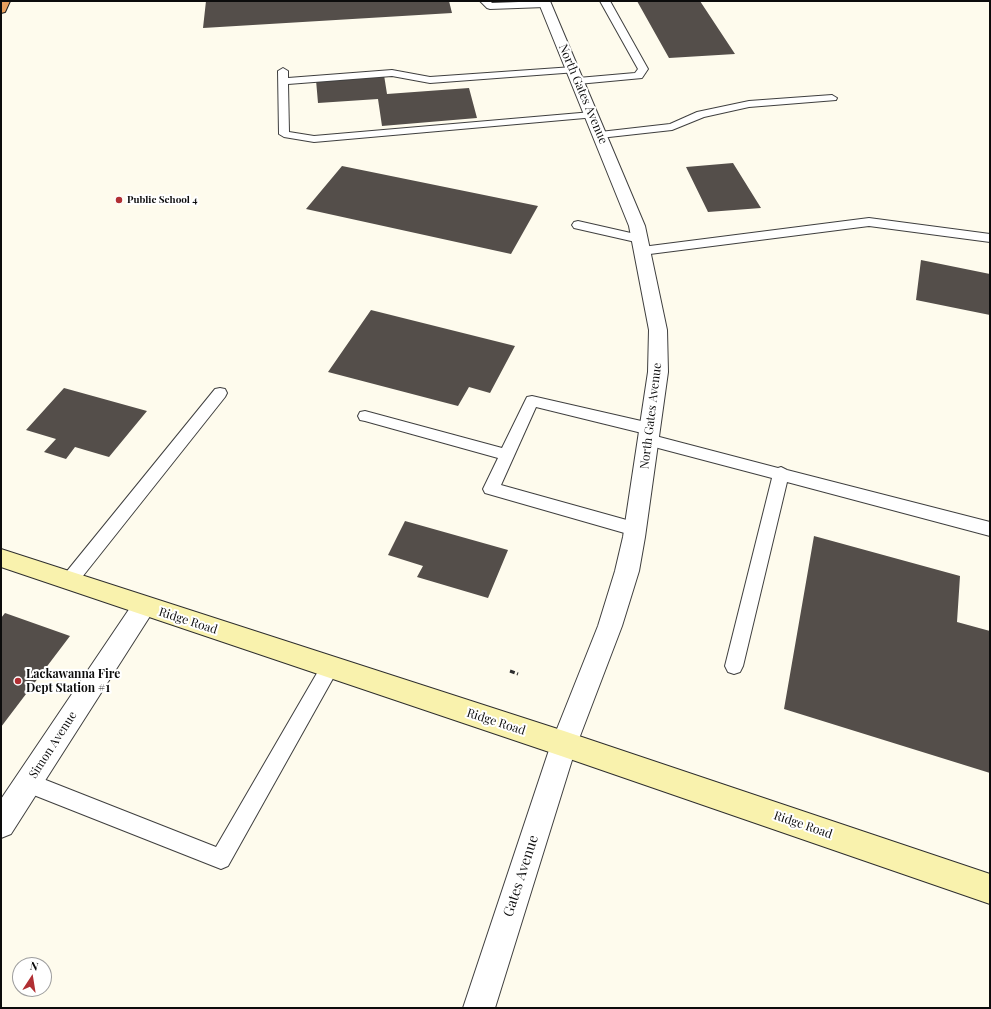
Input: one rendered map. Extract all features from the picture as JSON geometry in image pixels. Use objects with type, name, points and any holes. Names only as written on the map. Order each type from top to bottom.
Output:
[{"type":"highway","points":[[1,9],[4,1]]},
{"type":"main road","name":"Ridge Road","points":[[1,558],[564,744],[990,889]]},
{"type":"street","name":"North Gates Avenue","points":[[545,2],[576,75],[636,226],[658,330],[658,372],[635,529],[627,571],[610,626],[564,744]]},
{"type":"street","name":"Simon Avenue","points":[[1,824],[144,606]]},
{"type":"street","name":"Gates Avenue","points":[[479,1008],[564,744]]},
{"type":"lane","points":[[485,1],[490,6],[545,2]]},
{"type":"lane","points":[[592,115],[314,139],[284,134],[283,76],[392,73],[430,80],[576,75],[638,76],[643,69],[605,1]]},
{"type":"lane","points":[[600,135],[672,128],[701,114],[749,104],[832,98]]},
{"type":"lane","points":[[578,225],[641,245],[869,222],[990,238]]},
{"type":"lane","points":[[69,581],[220,392]]},
{"type":"lane","points":[[635,529],[491,489],[532,402],[649,434],[781,474],[990,529]]},
{"type":"lane","points":[[365,416],[507,455]]},
{"type":"lane","points":[[734,666],[781,474]]},
{"type":"lane","points":[[28,783],[220,859],[330,667]]},
{"type":"path","points":[[510,671],[518,674]]},
{"type":"building","points":[[206,1],[449,1],[452,13],[203,28]]},
{"type":"building","points":[[637,1],[700,1],[735,54],[669,58]]},
{"type":"building","points":[[384,75],[387,94],[469,88],[477,118],[382,126],[378,99],[318,103],[316,80]]},
{"type":"building","points":[[733,163],[761,208],[708,212],[686,167]]},
{"type":"building","points":[[342,166],[538,206],[511,254],[306,209]]},
{"type":"building","points":[[921,260],[990,274],[990,315],[916,300]]},
{"type":"building","points":[[371,310],[515,346],[490,393],[469,387],[458,406],[328,372]]},
{"type":"building","points":[[64,388],[147,411],[109,457],[75,447],[66,459],[44,452],[56,439],[26,430]]},
{"type":"building","points":[[405,521],[508,550],[488,598],[417,577],[423,566],[388,555]]},
{"type":"building","points":[[814,536],[960,576],[957,622],[990,631],[990,773],[784,709]]},
{"type":"building","name":"Lackawanna Fire Dept Station #1","points":[[5,613],[70,636],[1,727],[1,618]]},
{"type":"place","name":"Public School 4","points":[[119,200]]},
{"type":"place","name":"Lackawanna Fire Dept Station #1","points":[[18,681]]}]
